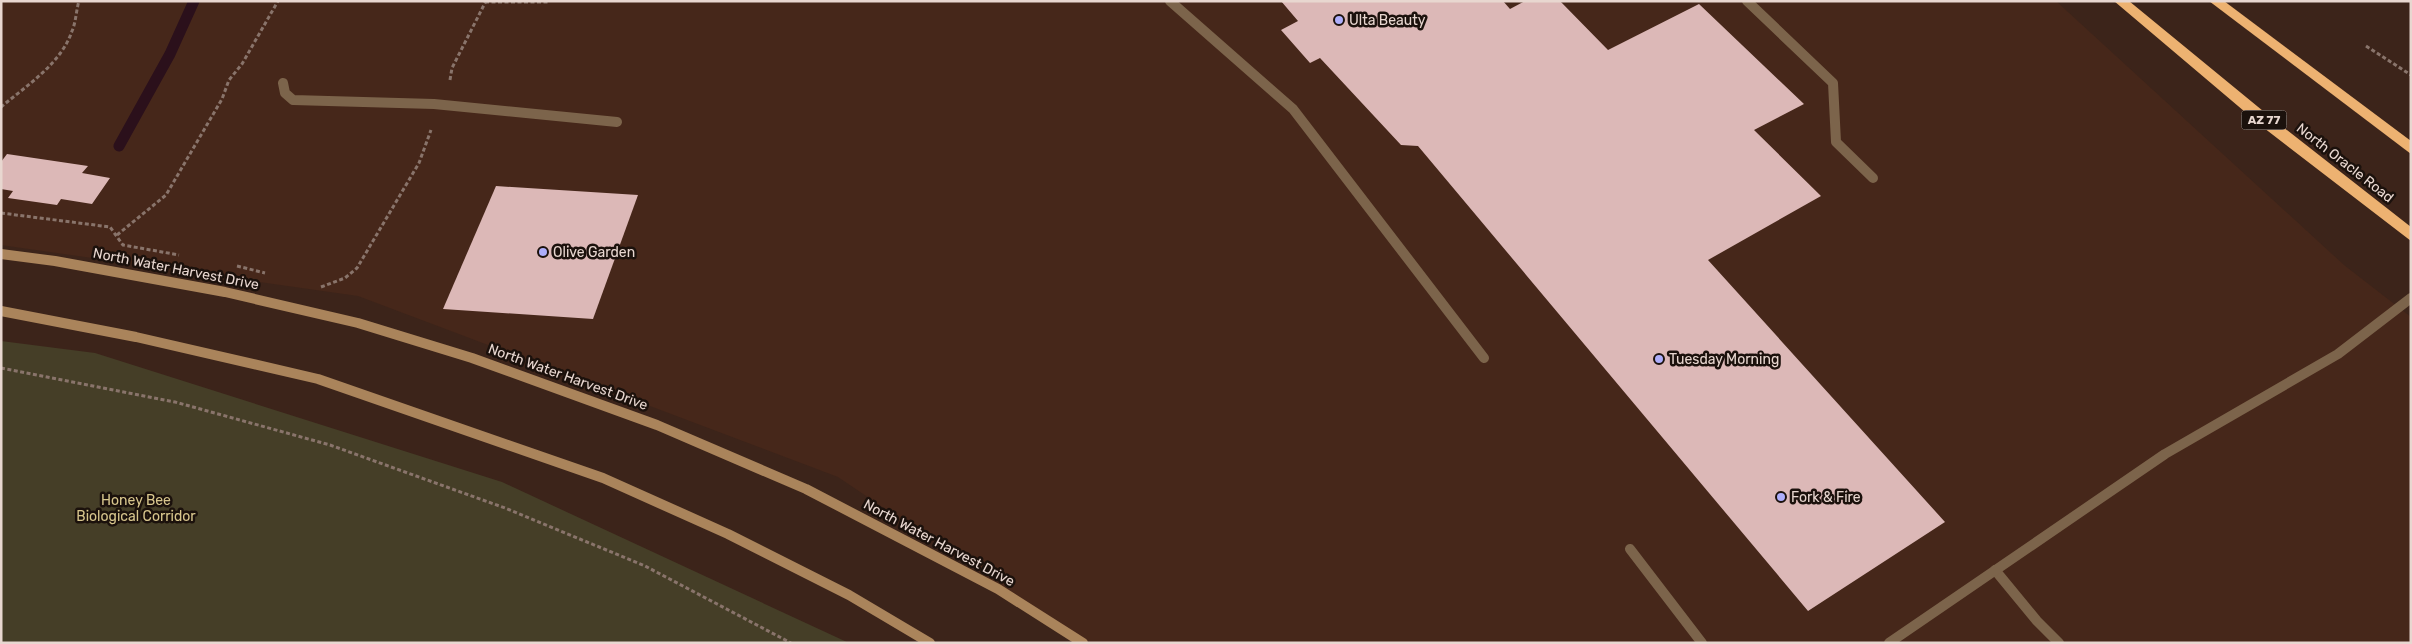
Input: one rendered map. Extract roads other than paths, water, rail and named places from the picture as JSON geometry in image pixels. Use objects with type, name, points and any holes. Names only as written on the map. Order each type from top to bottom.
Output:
[{"type":"highway","name":"North Oracle Road","points":[[2120,1],[2269,124],[2411,235]]},
{"type":"highway","points":[[2215,1],[2411,149]]},
{"type":"street","points":[[1170,1],[1293,109],[1484,358]]},
{"type":"street","points":[[1747,1],[1834,83],[1836,142],[1873,178]]},
{"type":"street","points":[[283,83],[283,90],[286,96],[293,100],[442,105],[617,122]]},
{"type":"street","name":"North Water Harvest Drive","points":[[1,254],[64,262],[225,292],[358,323],[491,364],[657,425],[806,489],[998,589],[1083,643]]},
{"type":"street","points":[[1889,643],[2165,454],[2338,354],[2411,298]]},
{"type":"street","points":[[1,311],[136,336],[318,379],[602,478],[728,534],[848,595],[930,643]]},
{"type":"street","points":[[1630,549],[1702,643]]},
{"type":"street","points":[[1995,570],[2037,621],[2059,643]]},
{"type":"waterway","points":[[119,146],[170,54],[194,1]]},
{"type":"place","name":"Ulta Beauty","points":[[1339,20]]},
{"type":"place","name":"Olive Garden","points":[[543,252]]},
{"type":"place","name":"Tuesday Morning","points":[[1659,359]]},
{"type":"place","name":"Fork & Fire","points":[[1781,497]]},
{"type":"park label","name":"Honey Bee Biological Corridor","points":[[136,508]]}]
